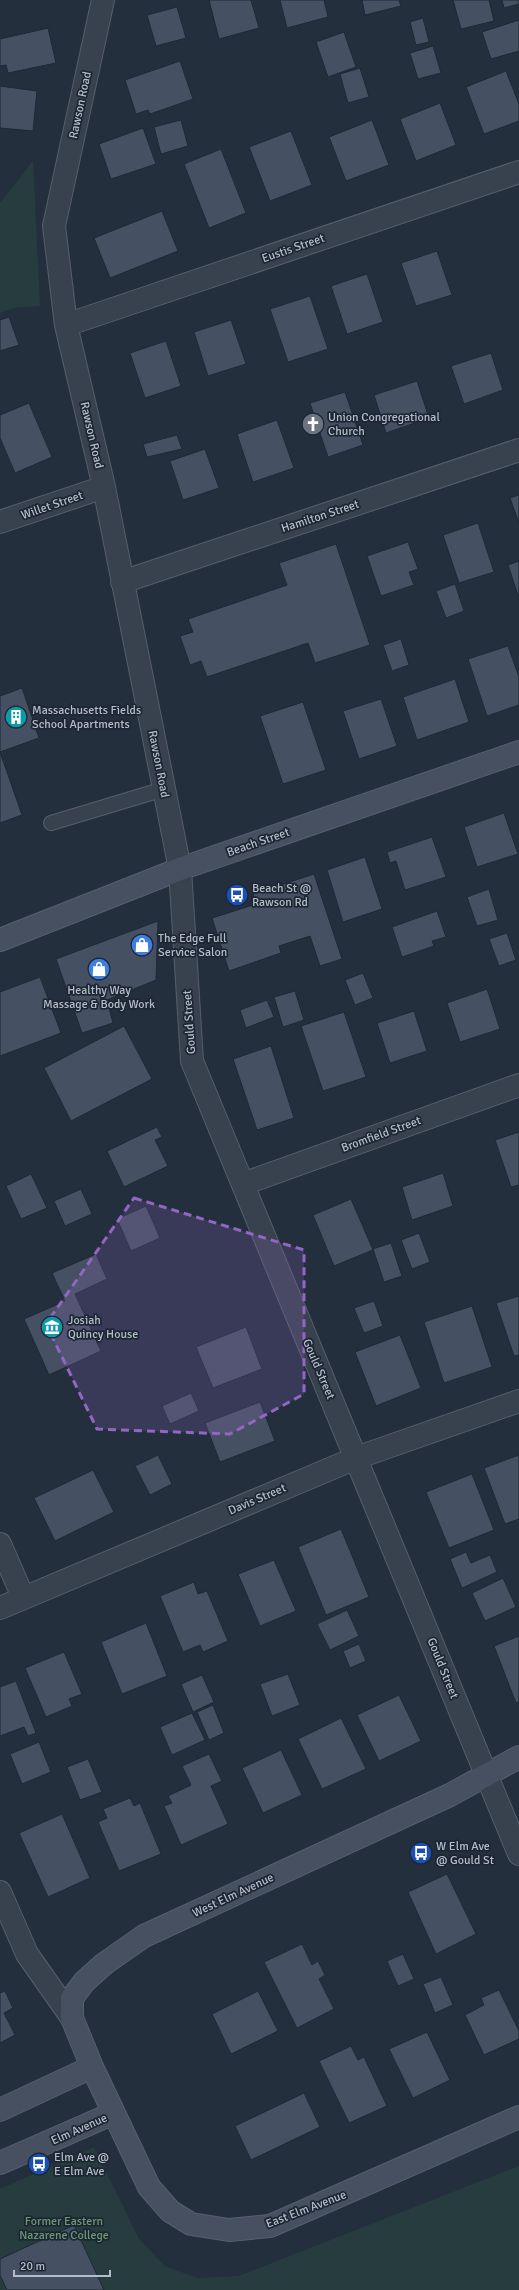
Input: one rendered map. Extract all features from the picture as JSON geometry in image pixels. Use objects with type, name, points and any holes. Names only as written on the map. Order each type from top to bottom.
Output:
[{"type":"street","name":"Rawson Road","points":[[103,0],[54,226],[66,325],[104,487],[180,869]]},
{"type":"street","name":"Eustis Street","points":[[66,325],[519,172]]},
{"type":"street","name":"Hamilton Street","points":[[122,582],[519,450]]},
{"type":"street","name":"Willet Street","points":[[0,522],[104,487]]},
{"type":"street","name":"Beach Street","points":[[0,940],[180,869],[519,752]]},
{"type":"street","name":"Gould Street","points":[[180,869],[192,1061],[519,1854]]},
{"type":"street","name":"Bromfield Street","points":[[243,1184],[519,1084]]},
{"type":"street","name":"Davis Street","points":[[0,1608],[23,1597],[356,1458],[519,1401]]},
{"type":"street","points":[[0,1544],[23,1597]]},
{"type":"street","name":"West Elm Avenue","points":[[114,2114],[92,2067],[72,2018],[72,1998],[84,1982],[119,1952],[144,1936],[450,1796],[488,1776],[519,1757]]},
{"type":"street","points":[[0,1892],[27,1954],[72,2018]]},
{"type":"street","points":[[0,2110],[92,2067]]},
{"type":"street","name":"East Elm Avenue","points":[[114,2114],[149,2187],[170,2211],[191,2224],[229,2230],[270,2226],[519,2117]]},
{"type":"street","name":"Elm Avenue","points":[[0,2163],[114,2114]]},
{"type":"lane","points":[[51,823],[164,789]]},
{"type":"highlighted area","points":[[134,1198],[304,1250],[304,1394],[230,1434],[97,1429],[46,1324]]},
{"type":"green space","points":[[33,161],[40,306],[13,308],[0,313],[0,203]]},
{"type":"green space","name":"Former Eastern Nazarene College","points":[[94,2147],[139,2239],[165,2266],[197,2278],[239,2276],[519,2166],[519,2290],[0,2290],[0,2189]]},
{"type":"building","points":[[209,0],[251,0],[259,28],[219,39]]},
{"type":"building","points":[[280,0],[324,0],[328,17],[287,28]]},
{"type":"building","points":[[362,0],[399,0],[401,6],[365,15]]},
{"type":"building","points":[[453,0],[489,0],[494,21],[461,29]]},
{"type":"building","points":[[502,0],[519,0],[519,4],[504,8]]},
{"type":"building","points":[[177,7],[186,38],[156,46],[147,15]]},
{"type":"building","points":[[423,18],[429,42],[416,45],[410,22]]},
{"type":"building","points":[[519,20],[519,51],[491,59],[482,32]]},
{"type":"building","points":[[48,28],[56,63],[8,73],[6,65],[0,66],[0,39]]},
{"type":"building","points":[[344,32],[356,67],[328,77],[316,42]]},
{"type":"building","points":[[433,46],[441,73],[418,79],[410,53]]},
{"type":"building","points":[[180,61],[193,99],[150,114],[148,110],[136,114],[125,80]]},
{"type":"building","points":[[360,68],[369,97],[348,103],[340,74]]},
{"type":"building","points":[[506,71],[519,104],[519,121],[484,134],[466,87]]},
{"type":"building","points":[[0,86],[37,91],[33,131],[0,128]]},
{"type":"building","points":[[440,103],[456,145],[416,161],[400,119]]},
{"type":"building","points":[[181,120],[188,146],[161,154],[154,127]]},
{"type":"building","points":[[372,120],[389,165],[346,181],[329,137]]},
{"type":"building","points":[[143,128],[156,164],[111,179],[99,144]]},
{"type":"building","points":[[291,131],[312,185],[270,201],[249,147]]},
{"type":"building","points":[[221,149],[246,213],[209,228],[184,164]]},
{"type":"building","points":[[162,211],[178,251],[110,278],[94,238]]},
{"type":"building","points":[[437,251],[452,295],[416,306],[401,263]]},
{"type":"building","points":[[367,274],[383,322],[347,334],[331,286]]},
{"type":"building","points":[[310,296],[328,349],[288,362],[270,309]]},
{"type":"building","points":[[9,317],[19,345],[0,351],[0,320]]},
{"type":"building","points":[[231,320],[246,364],[208,376],[194,332]]},
{"type":"building","points":[[166,341],[181,386],[145,398],[130,353]]},
{"type":"building","points":[[491,353],[503,390],[464,404],[451,366]]},
{"type":"building","points":[[417,381],[429,418],[386,433],[374,395]]},
{"type":"building","points":[[345,392],[363,445],[328,457],[310,403]]},
{"type":"building","points":[[29,403],[52,457],[15,473],[0,438],[0,415]]},
{"type":"building","points":[[277,420],[294,468],[253,482],[237,434]]},
{"type":"building","points":[[177,435],[182,449],[147,457],[143,444]]},
{"type":"building","points":[[205,449],[219,488],[183,500],[170,461]]},
{"type":"building","points":[[519,495],[519,523],[510,498]]},
{"type":"building","points":[[478,523],[494,572],[459,583],[443,535]]},
{"type":"building","points":[[408,542],[418,569],[409,572],[414,585],[381,596],[367,556]]},
{"type":"building","points":[[336,544],[370,645],[315,663],[308,643],[207,677],[201,661],[190,665],[180,636],[193,632],[188,619],[287,585],[279,563]]},
{"type":"building","points":[[519,561],[519,594],[518,595],[508,565]]},
{"type":"building","points":[[455,584],[464,611],[446,618],[436,591]]},
{"type":"building","points":[[401,639],[409,665],[392,671],[383,645]]},
{"type":"building","points":[[508,646],[519,677],[519,705],[487,716],[468,659]]},
{"type":"building","points":[[455,679],[469,722],[417,740],[403,697]]},
{"type":"building","name":"Massachusetts Fields School Apartments","points":[[22,688],[39,738],[0,752],[0,696]]},
{"type":"building","points":[[381,699],[397,746],[359,759],[343,711]]},
{"type":"building","points":[[303,702],[326,770],[283,784],[260,716]]},
{"type":"building","points":[[0,752],[22,815],[0,823]]},
{"type":"building","points":[[504,813],[518,854],[477,867],[464,827]]},
{"type":"building","points":[[432,837],[446,877],[405,890],[396,861],[390,863],[387,852]]},
{"type":"building","points":[[365,857],[382,909],[343,922],[327,870]]},
{"type":"building","points":[[314,874],[342,959],[320,966],[310,936],[279,946],[281,953],[229,971],[212,918],[256,904],[253,894]]},
{"type":"building","points":[[489,889],[498,920],[477,926],[467,897]]},
{"type":"building","points":[[437,911],[446,937],[432,941],[434,946],[402,957],[392,927]]},
{"type":"building","points":[[158,921],[156,980],[107,1000],[113,1023],[82,1033],[56,959]]},
{"type":"building","points":[[507,933],[516,960],[499,966],[489,939]]},
{"type":"building","points":[[363,973],[373,998],[355,1005],[345,980]]},
{"type":"building","points":[[40,977],[61,1033],[0,1056],[0,992]]},
{"type":"building","points":[[487,989],[500,1029],[460,1042],[447,1003]]},
{"type":"building","points":[[295,991],[304,1020],[283,1027],[274,997]]},
{"type":"building","points":[[267,1000],[274,1017],[246,1028],[240,1010]]},
{"type":"building","points":[[414,1011],[427,1051],[390,1063],[377,1023]]},
{"type":"building","points":[[344,1012],[366,1077],[323,1091],[301,1026]]},
{"type":"building","points":[[124,1026],[152,1079],[71,1121],[44,1068]]},
{"type":"building","points":[[271,1046],[294,1118],[257,1130],[233,1059]]},
{"type":"building","points":[[157,1127],[162,1137],[155,1140],[168,1166],[124,1187],[107,1151]]},
{"type":"building","points":[[519,1132],[519,1185],[511,1187],[495,1140]]},
{"type":"building","points":[[443,1173],[453,1206],[412,1220],[402,1187]]},
{"type":"building","points":[[31,1174],[47,1208],[21,1219],[6,1186]]},
{"type":"building","points":[[81,1189],[92,1214],[65,1226],[54,1201]]},
{"type":"building","points":[[351,1199],[373,1250],[334,1266],[313,1215]]},
{"type":"building","points":[[146,1206],[160,1238],[131,1251],[117,1219]]},
{"type":"building","points":[[419,1233],[430,1262],[412,1269],[401,1240]]},
{"type":"building","points":[[391,1243],[402,1276],[384,1282],[373,1249]]},
{"type":"building","points":[[96,1254],[107,1279],[75,1294],[101,1351],[49,1375],[24,1319],[65,1301],[52,1273]]},
{"type":"building","points":[[519,1296],[519,1355],[514,1356],[496,1303]]},
{"type":"building","points":[[374,1301],[383,1326],[364,1333],[354,1308]]},
{"type":"building","points":[[472,1306],[492,1367],[444,1383],[424,1322]]},
{"type":"building","points":[[246,1327],[262,1369],[213,1388],[196,1347]]},
{"type":"building","points":[[400,1335],[421,1388],[376,1406],[355,1352]]},
{"type":"building","points":[[191,1393],[199,1411],[170,1424],[162,1406]]},
{"type":"building","points":[[260,1402],[275,1441],[220,1462],[205,1423]]},
{"type":"building","points":[[158,1455],[172,1484],[150,1495],[135,1466]]},
{"type":"building","points":[[519,1455],[519,1519],[505,1524],[484,1468]]},
{"type":"building","points":[[93,1470],[114,1512],[55,1541],[34,1498]]},
{"type":"building","points":[[472,1474],[494,1530],[449,1548],[426,1492]]},
{"type":"building","points":[[341,1529],[369,1597],[326,1615],[298,1547]]},
{"type":"building","points":[[466,1552],[471,1563],[490,1555],[497,1572],[462,1588],[450,1559]]},
{"type":"building","points":[[274,1560],[296,1611],[260,1626],[238,1574]]},
{"type":"building","points":[[503,1578],[516,1607],[485,1621],[472,1593]]},
{"type":"building","points":[[194,1582],[198,1594],[207,1591],[228,1641],[203,1652],[200,1645],[183,1652],[160,1596]]},
{"type":"building","points":[[347,1610],[359,1636],[330,1650],[317,1624]]},
{"type":"building","points":[[146,1623],[167,1676],[122,1694],[101,1642]]},
{"type":"building","points":[[519,1636],[519,1702],[516,1703],[494,1646]]},
{"type":"building","points":[[359,1644],[366,1661],[350,1668],[343,1651]]},
{"type":"building","points":[[64,1652],[82,1694],[69,1699],[72,1706],[46,1717],[25,1668]]},
{"type":"building","points":[[288,1674],[300,1705],[272,1716],[260,1684]]},
{"type":"building","points":[[202,1675],[214,1702],[193,1712],[181,1684]]},
{"type":"building","points":[[16,1681],[36,1733],[28,1736],[24,1727],[0,1736],[0,1687]]},
{"type":"building","points":[[399,1695],[421,1741],[379,1761],[357,1715]]},
{"type":"building","points":[[213,1705],[224,1733],[209,1740],[197,1712]]},
{"type":"building","points":[[192,1713],[205,1740],[172,1755],[160,1727]]},
{"type":"building","points":[[341,1718],[366,1769],[322,1789],[298,1739]]},
{"type":"building","points":[[39,1742],[51,1772],[22,1784],[10,1754]]},
{"type":"building","points":[[281,1750],[302,1795],[263,1813],[242,1768]]},
{"type":"building","points":[[209,1754],[222,1781],[211,1786],[228,1824],[181,1845],[164,1806],[172,1803],[168,1796],[191,1785],[182,1766]]},
{"type":"building","points":[[88,1759],[102,1792],[80,1800],[67,1767]]},
{"type":"building","points":[[130,1798],[134,1806],[140,1803],[161,1854],[119,1871],[98,1822],[107,1818],[103,1809]]},
{"type":"building","points":[[62,1814],[90,1878],[48,1897],[19,1833]]},
{"type":"building","points":[[447,1874],[476,1934],[436,1954],[408,1892]]},
{"type":"building","points":[[302,1944],[312,1965],[318,1961],[325,1975],[319,1979],[334,2009],[297,2028],[264,1962]]},
{"type":"building","points":[[403,1954],[414,1979],[398,1986],[387,1961]]},
{"type":"building","points":[[441,1977],[453,2005],[435,2013],[423,1984]]},
{"type":"building","points":[[499,1990],[519,2031],[519,2039],[484,2055],[465,2015],[484,2005],[481,1998]]},
{"type":"building","points":[[5,1991],[13,2008],[4,2013],[15,2035],[0,2043],[0,1993]]},
{"type":"building","points":[[258,1991],[278,2031],[231,2054],[212,2014]]},
{"type":"building","points":[[427,2032],[450,2080],[413,2098],[389,2049]]},
{"type":"building","points":[[351,2046],[358,2060],[364,2057],[387,2106],[349,2123],[319,2061]]},
{"type":"building","points":[[304,2093],[320,2127],[251,2160],[235,2126]]},
{"type":"building","points":[[74,2225],[104,2290],[7,2290],[0,2275],[0,2259]]},
{"type":"place","name":"Union Congregational Church","points":[[313,424]]},
{"type":"place","name":"Massachusetts Fields School Apartments","points":[[16,717]]},
{"type":"place","name":"Beach St @ Rawson Rd","points":[[237,895]]},
{"type":"place","name":"The Edge Full Service Salon","points":[[142,945]]},
{"type":"place","name":"Healthy Way Massage & Body Work","points":[[99,969]]},
{"type":"place","name":"Josiah Quincy House","points":[[52,1327]]},
{"type":"place","name":"W Elm Ave @ Gould St","points":[[421,1853]]},
{"type":"place","name":"Elm Ave @ E Elm Ave","points":[[39,2164]]}]
